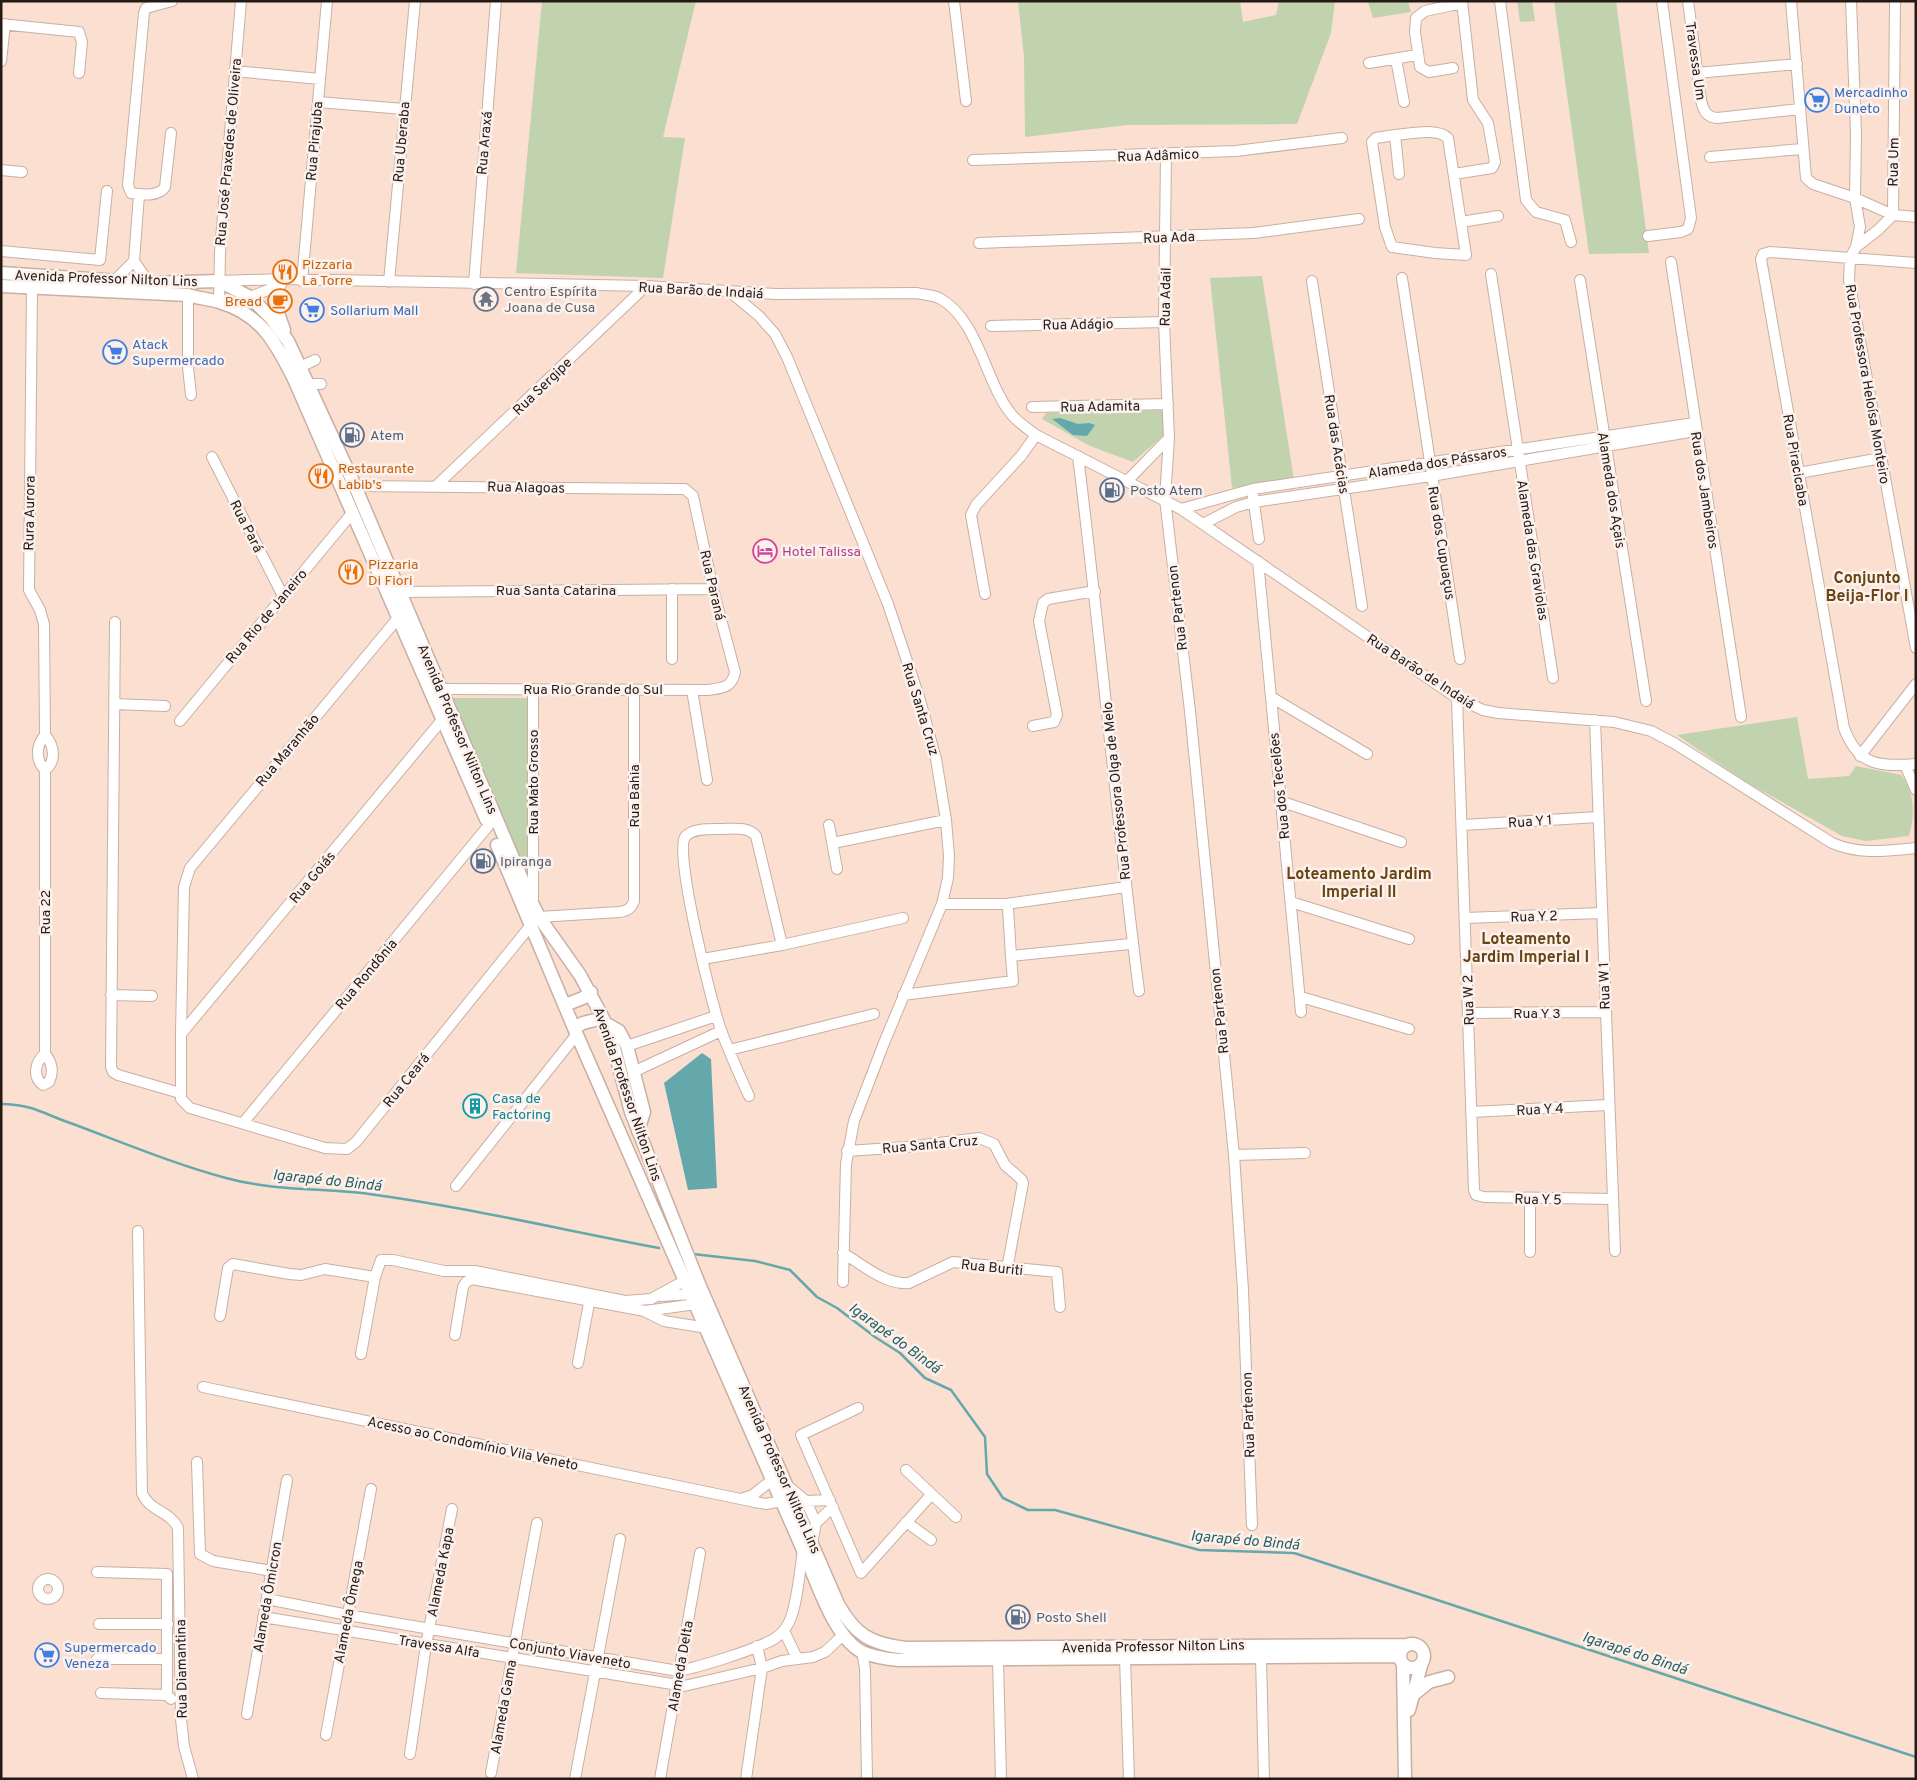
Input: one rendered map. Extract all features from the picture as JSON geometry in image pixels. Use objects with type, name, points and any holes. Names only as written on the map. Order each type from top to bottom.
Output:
[{"type":"main road","name":"Avenida Professor Nilton Lins","points":[[1,273],[149,283],[219,281],[250,298],[270,317],[288,341],[355,486],[533,905],[535,921],[591,992],[604,1021],[638,1131],[676,1243]]},
{"type":"main road","name":"Avenida Professor Nilton Lins","points":[[1,286],[188,295],[219,302],[241,311],[263,326],[278,346],[353,512],[442,720],[535,921],[576,1031],[788,1486],[808,1547],[843,1635],[862,1651],[899,1660],[1261,1657],[1402,1660]]},
{"type":"main road","points":[[276,287],[277,310],[288,341]]},
{"type":"main road","points":[[565,1004],[583,998],[591,992]]},
{"type":"main road","points":[[576,1031],[583,1023],[604,1021],[619,1031],[627,1046],[644,1112],[638,1131]]},
{"type":"main road","name":"Avenida Professor Nilton Lins","points":[[684,1261],[686,1280],[782,1502],[838,1604],[853,1627],[876,1642],[891,1646],[953,1648],[1408,1645]]},
{"type":"main road","points":[[1405,1722],[1424,1654],[1417,1645],[1408,1645],[1402,1650],[1405,1779]]},
{"type":"main road","points":[[1402,1660],[1411,1668],[1422,1662]]},
{"type":"main road","points":[[1413,1695],[1429,1682],[1448,1677]]},
{"type":"street","points":[[171,133],[165,187],[158,194],[139,195],[129,191],[128,184],[144,12],[146,8],[172,1]]},
{"type":"street","name":"Rua José Praxedes de Oliveira","points":[[219,302],[240,1]]},
{"type":"street","name":"Rua Pirajuba","points":[[296,280],[318,102],[327,1]]},
{"type":"street","name":"Rua Uberaba","points":[[388,282],[415,1]]},
{"type":"street","points":[[954,1],[966,102]]},
{"type":"street","points":[[1500,1],[1526,200],[1536,212],[1565,220],[1571,242]]},
{"type":"street","points":[[1648,236],[1681,232],[1688,229],[1691,218],[1662,1]]},
{"type":"street","name":"Travessa Um","points":[[1688,1],[1697,74],[1704,112],[1712,118],[1800,109]]},
{"type":"street","points":[[1791,1],[1804,173],[1808,181],[1856,198],[1893,215],[1916,217]]},
{"type":"street","name":"Rua Professora Heloísa Monteiro","points":[[1851,1],[1856,134],[1856,198],[1860,227],[1856,247],[1850,258],[1850,293],[1916,648]]},
{"type":"street","name":"Rua Um","points":[[1893,215],[1895,1]]},
{"type":"street","name":"Rua Araxá","points":[[474,284],[496,2]]},
{"type":"street","points":[[1453,68],[1424,71],[1420,67],[1415,32],[1416,18],[1420,13],[1462,2],[1473,100],[1488,123],[1495,162],[1492,168],[1454,174]]},
{"type":"street","points":[[1,61],[3,24],[79,32],[82,42],[79,73]]},
{"type":"street","points":[[1370,63],[1417,55]]},
{"type":"street","points":[[1396,59],[1404,102]]},
{"type":"street","points":[[1697,74],[1797,64]]},
{"type":"street","points":[[234,71],[320,79]]},
{"type":"street","points":[[318,102],[404,109]]},
{"type":"street","points":[[1444,134],[1448,138],[1454,174],[1466,255],[1392,248],[1384,219],[1372,142],[1376,138],[1395,135],[1444,134]]},
{"type":"street","points":[[1395,135],[1399,174]]},
{"type":"street","name":"Rua Adâmico","points":[[973,160],[1166,155],[1236,151],[1342,138]]},
{"type":"street","points":[[1710,157],[1802,149]]},
{"type":"street","name":"Rua Adail","points":[[1165,499],[1169,438],[1164,322],[1166,155]]},
{"type":"street","points":[[1,170],[22,172]]},
{"type":"street","points":[[1,251],[100,260],[107,191]]},
{"type":"street","points":[[139,195],[134,261],[149,283]]},
{"type":"street","points":[[1856,247],[1893,215]]},
{"type":"street","points":[[1461,222],[1498,216]]},
{"type":"street","name":"Rua Ada","points":[[979,243],[1166,238],[1254,233],[1359,219]]},
{"type":"street","name":"Rua Piracicaba","points":[[1860,756],[1849,743],[1844,728],[1761,259],[1764,254],[1770,252],[1916,263]]},
{"type":"street","points":[[115,280],[134,261]]},
{"type":"street","name":"Rua dos Jambeiros","points":[[1671,262],[1741,717]]},
{"type":"street","name":"Alameda das Graviolas","points":[[1491,274],[1553,678]]},
{"type":"street","name":"Rua dos Cupuaçus","points":[[1402,278],[1460,659]]},
{"type":"street","name":"Rua Barão de Indaiá","points":[[250,298],[296,280]]},
{"type":"street","name":"Rua Barão de Indaiá","points":[[219,281],[296,280],[646,286],[730,292],[837,295],[917,293],[939,298],[954,310],[968,329],[998,392],[1012,414],[1036,435],[1182,508],[1457,698],[1483,710],[1498,713],[1596,720],[1635,726],[1659,735],[1819,836],[1842,847],[1874,852],[1916,848]]},
{"type":"street","name":"Alameda dos Açais","points":[[1580,280],[1646,701]]},
{"type":"street","name":"Rua das Acácias","points":[[1312,281],[1362,606]]},
{"type":"street","name":"Rua Sergipe","points":[[437,485],[646,286]]},
{"type":"street","name":"Rura Aurora","points":[[32,288],[29,590],[40,610],[44,624],[45,735]]},
{"type":"street","name":"Rua Santa Cruz","points":[[730,292],[760,316],[775,334],[787,357],[822,440],[888,604],[920,700],[936,759],[946,820],[950,856],[948,878],[942,904],[863,1094],[847,1151],[843,1282]]},
{"type":"street","points":[[188,295],[188,367],[191,394]]},
{"type":"street","name":"Rua Adágio","points":[[991,326],[1164,322]]},
{"type":"street","points":[[300,367],[316,360]]},
{"type":"street","points":[[308,384],[321,384]]},
{"type":"street","name":"Rua Adamita","points":[[1032,408],[1168,404]]},
{"type":"street","name":"Alameda dos Pássaros","points":[[1182,508],[1252,489],[1517,450],[1604,441],[1695,427]]},
{"type":"street","points":[[985,594],[971,515],[976,505],[1021,456],[1036,435]]},
{"type":"street","points":[[1128,480],[1169,438]]},
{"type":"street","name":"Alameda dos Pássaros","points":[[1204,524],[1236,507],[1254,502],[1344,490],[1519,461],[1604,441]]},
{"type":"street","name":"Rua Professora Olga de Melo","points":[[1078,456],[1095,591],[1126,887],[1140,990]]},
{"type":"street","name":"Rua Pará","points":[[212,457],[283,596]]},
{"type":"street","points":[[1799,474],[1881,458]]},
{"type":"street","name":"Rua Alagoas","points":[[355,486],[437,485],[685,489],[693,496]]},
{"type":"street","points":[[1252,489],[1259,539]]},
{"type":"street","name":"Rua Paraná","points":[[693,496],[713,589],[736,672]]},
{"type":"street","name":"Rua Partenon","points":[[1165,499],[1191,720],[1234,1155],[1243,1290],[1252,1525]]},
{"type":"street","name":"Rua Rio de Janeiro","points":[[180,721],[353,512]]},
{"type":"street","name":"Rua dos Tecelões","points":[[1258,561],[1301,1012]]},
{"type":"street","points":[[672,589],[672,659]]},
{"type":"street","name":"Rua Santa Catarina","points":[[399,592],[713,589]]},
{"type":"street","points":[[1033,726],[1052,723],[1056,719],[1039,621],[1042,603],[1048,599],[1095,591]]},
{"type":"street","name":"Rua Maranhão","points":[[181,1034],[184,887],[186,878],[196,858],[398,618]]},
{"type":"street","points":[[115,622],[111,1067],[113,1072],[180,1093]]},
{"type":"street","name":"Rua Rio Grande do Sul","points":[[441,689],[692,690],[726,687],[732,683],[736,672]]},
{"type":"street","points":[[1916,684],[1860,756],[1886,765],[1916,764]]},
{"type":"street","name":"Rua Mato Grosso","points":[[533,689],[533,905]]},
{"type":"street","name":"Rua Bahia","points":[[535,921],[627,911],[634,901],[634,690]]},
{"type":"street","points":[[692,690],[706,780]]},
{"type":"street","points":[[1271,697],[1367,754]]},
{"type":"street","name":"Rua W 2","points":[[1457,698],[1463,825],[1473,1182]]},
{"type":"street","points":[[114,704],[164,706]]},
{"type":"street","name":"Rua Goiás","points":[[181,1034],[442,720]]},
{"type":"street","name":"Rua W 1","points":[[1596,720],[1608,1105],[1615,1251]]},
{"type":"street","name":"Rua 22","points":[[44,1054],[45,770],[39,761],[38,753],[39,744],[45,735],[53,751],[52,762],[45,770]]},
{"type":"street","points":[[1904,765],[1916,790]]},
{"type":"street","points":[[1280,801],[1400,842]]},
{"type":"street","name":"Rua Y 1","points":[[1463,825],[1598,817]]},
{"type":"street","points":[[833,843],[946,820]]},
{"type":"street","name":"Rua Rondônia","points":[[243,1122],[489,824]]},
{"type":"street","points":[[829,825],[837,869]]},
{"type":"street","points":[[749,1096],[716,1016],[702,959],[683,865],[682,845],[685,837],[691,832],[709,829],[747,830],[756,836],[782,945]]},
{"type":"street","points":[[942,904],[1006,904],[1126,887]]},
{"type":"street","points":[[1292,902],[1409,939]]},
{"type":"street","points":[[903,995],[1013,981],[1008,908]]},
{"type":"street","name":"Rua Y 2","points":[[1465,918],[1602,912]]},
{"type":"street","points":[[702,959],[782,945],[904,918]]},
{"type":"street","name":"Rua Ceará","points":[[243,1122],[325,1148],[347,1149],[356,1142],[535,921]]},
{"type":"street","points":[[1011,956],[1130,944]]},
{"type":"street","points":[[111,995],[152,996]]},
{"type":"street","points":[[1301,997],[1409,1029]]},
{"type":"street","name":"Rua Y 3","points":[[1469,1013],[1605,1012]]},
{"type":"street","points":[[730,1050],[874,1014]]},
{"type":"street","points":[[627,1046],[716,1016]]},
{"type":"street","points":[[456,1186],[576,1031]]},
{"type":"street","points":[[633,1072],[721,1031]]},
{"type":"street","points":[[664,1056],[672,1042],[673,1032]]},
{"type":"street","points":[[181,1034],[181,1099],[190,1108],[243,1122]]},
{"type":"street","name":"Rua Y 4","points":[[1471,1112],[1608,1105]]},
{"type":"street","name":"Rua Santa Cruz","points":[[847,1151],[907,1147],[979,1138],[994,1144],[1005,1165],[1022,1179],[1023,1183],[1007,1269]]},
{"type":"street","points":[[1234,1155],[1305,1153]]},
{"type":"street","name":"Rua Y 5","points":[[1473,1182],[1476,1195],[1479,1197],[1613,1199]]},
{"type":"street","points":[[1530,1199],[1530,1252]]},
{"type":"street","name":"Rua Diamantina","points":[[138,1231],[142,1493],[150,1506],[175,1522],[178,1528],[181,1701],[184,1746],[197,1778]]},
{"type":"street","name":"Rua Buriti","points":[[843,1253],[886,1279],[902,1284],[909,1283],[953,1262],[1007,1269],[1057,1272],[1060,1308]]},
{"type":"street","points":[[361,1354],[375,1276],[382,1260],[392,1260],[444,1271],[475,1271],[610,1299],[638,1301],[658,1296],[686,1280]]},
{"type":"street","points":[[220,1316],[228,1268],[233,1264],[289,1274],[301,1275],[325,1268],[375,1276]]},
{"type":"street","points":[[455,1334],[464,1287],[466,1282],[472,1279],[645,1311],[664,1321],[707,1328]]},
{"type":"street","points":[[658,1296],[694,1299]]},
{"type":"street","points":[[645,1311],[694,1299]]},
{"type":"street","points":[[578,1363],[590,1302]]},
{"type":"street","name":"Acesso ao Condomínio Vila Veneto","points":[[203,1387],[766,1504],[782,1502]]},
{"type":"street","points":[[858,1408],[801,1435],[861,1573],[931,1495]]},
{"type":"street","points":[[197,1462],[200,1554],[213,1561],[272,1571]]},
{"type":"street","points":[[906,1470],[956,1517]]},
{"type":"street","name":"Alameda Ômicron","points":[[247,1714],[287,1480]]},
{"type":"street","points":[[744,1498],[753,1495],[772,1480]]},
{"type":"street","points":[[788,1486],[806,1501],[816,1524]]},
{"type":"street","name":"Alameda Ômega","points":[[326,1735],[371,1489]]},
{"type":"street","points":[[806,1501],[831,1504]]},
{"type":"street","points":[[797,1658],[784,1631],[790,1621],[808,1547],[816,1524],[831,1504]]},
{"type":"street","name":"Alameda Kapa","points":[[410,1754],[426,1645],[452,1509]]},
{"type":"street","points":[[906,1522],[931,1540]]},
{"type":"street","name":"Alameda Gama","points":[[491,1773],[537,1523]]},
{"type":"street","points":[[575,1779],[596,1658],[620,1539]]},
{"type":"street","name":"Alameda Delta","points":[[660,1779],[700,1553]]},
{"type":"street","points":[[97,1572],[167,1574],[167,1695]]},
{"type":"street","name":"Conjunto Viaveneto","points":[[267,1599],[348,1615],[678,1671],[724,1658],[773,1640],[784,1631]]},
{"type":"street","name":"Travessa Alfa","points":[[263,1617],[676,1685],[691,1685],[797,1658],[813,1657],[825,1652],[843,1635]]},
{"type":"street","points":[[99,1624],[168,1624]]},
{"type":"street","points":[[746,1779],[762,1668],[757,1646]]},
{"type":"street","points":[[862,1651],[867,1779]]},
{"type":"street","points":[[1261,1657],[1264,1779]]},
{"type":"street","points":[[724,1658],[731,1674]]},
{"type":"street","points":[[1125,1658],[1130,1779]]},
{"type":"street","points":[[98,1659],[168,1660]]},
{"type":"street","points":[[998,1660],[1001,1779]]},
{"type":"street","points":[[101,1694],[167,1695],[169,1698],[181,1701]]},
{"type":"green space","points":[[542,1],[696,1],[663,137],[685,138],[663,278],[516,273]]},
{"type":"green space","points":[[1018,1],[1240,1],[1243,22],[1276,15],[1279,1],[1335,1],[1331,33],[1297,124],[1127,125],[1025,137],[1024,57]]},
{"type":"green space","points":[[1408,1],[1411,12],[1373,18],[1368,2]]},
{"type":"green space","points":[[1517,1],[1532,1],[1535,21],[1520,22]]},
{"type":"green space","points":[[1554,1],[1616,1],[1649,253],[1589,254]]},
{"type":"green space","points":[[1262,276],[1294,480],[1232,488],[1210,278]]},
{"type":"green space","points":[[1164,410],[1165,434],[1133,462],[1090,446],[1042,419],[1046,413]]},
{"type":"green space","points":[[447,698],[528,698],[532,899]]},
{"type":"green space","points":[[1797,717],[1808,779],[1849,776],[1856,766],[1901,775],[1906,782],[1911,796],[1913,812],[1909,836],[1866,841],[1842,836],[1743,780],[1677,735]]},
{"type":"water","points":[[1060,418],[1078,424],[1089,423],[1095,425],[1087,436],[1073,435],[1052,419]]},
{"type":"water","points":[[702,1053],[711,1059],[717,1188],[688,1190],[664,1083]]},
{"type":"waterway","name":"Igarapé do Bindá","points":[[1,1104],[12,1104],[30,1108],[168,1160],[244,1182],[405,1199],[659,1248]]},
{"type":"waterway","name":"Igarapé do Bindá","points":[[693,1254],[755,1261],[790,1270],[817,1297],[837,1308],[875,1337],[900,1353],[925,1378],[951,1390],[985,1437],[987,1474],[1003,1498],[1028,1510],[1055,1510],[1199,1550],[1294,1553],[1916,1757]]},
{"type":"place","name":"Mercadinho Duneto","points":[[1817,100]]},
{"type":"place","name":"Pizzaria La Torre","points":[[285,272]]},
{"type":"place","name":"Centro Espírita Joana de Cusa","points":[[486,299]]},
{"type":"place","name":"Bread","points":[[280,301]]},
{"type":"place","name":"Sollarium Mall","points":[[312,310]]},
{"type":"place","name":"Atack Supermercado","points":[[115,352]]},
{"type":"place","name":"Atem","points":[[352,435]]},
{"type":"place","name":"Restaurante Labib's","points":[[321,476]]},
{"type":"place","name":"Posto Atem","points":[[1112,490]]},
{"type":"place","name":"Hotel Talissa","points":[[765,551]]},
{"type":"place","name":"Pizzaria Di Fiori","points":[[351,572]]},
{"type":"place","name":"Ipiranga","points":[[483,861]]},
{"type":"place","name":"Casa de Factoring","points":[[475,1106]]},
{"type":"place","name":"Posto Shell","points":[[1018,1617]]},
{"type":"place","name":"Supermercado Veneza","points":[[47,1655]]},
{"type":"district","name":"Conjunto Beija-Flor I","points":[[1867,586]]},
{"type":"district","name":"Loteamento Jardim Imperial II","points":[[1359,882]]},
{"type":"district","name":"Loteamento Jardim Imperial I","points":[[1526,947]]}]
